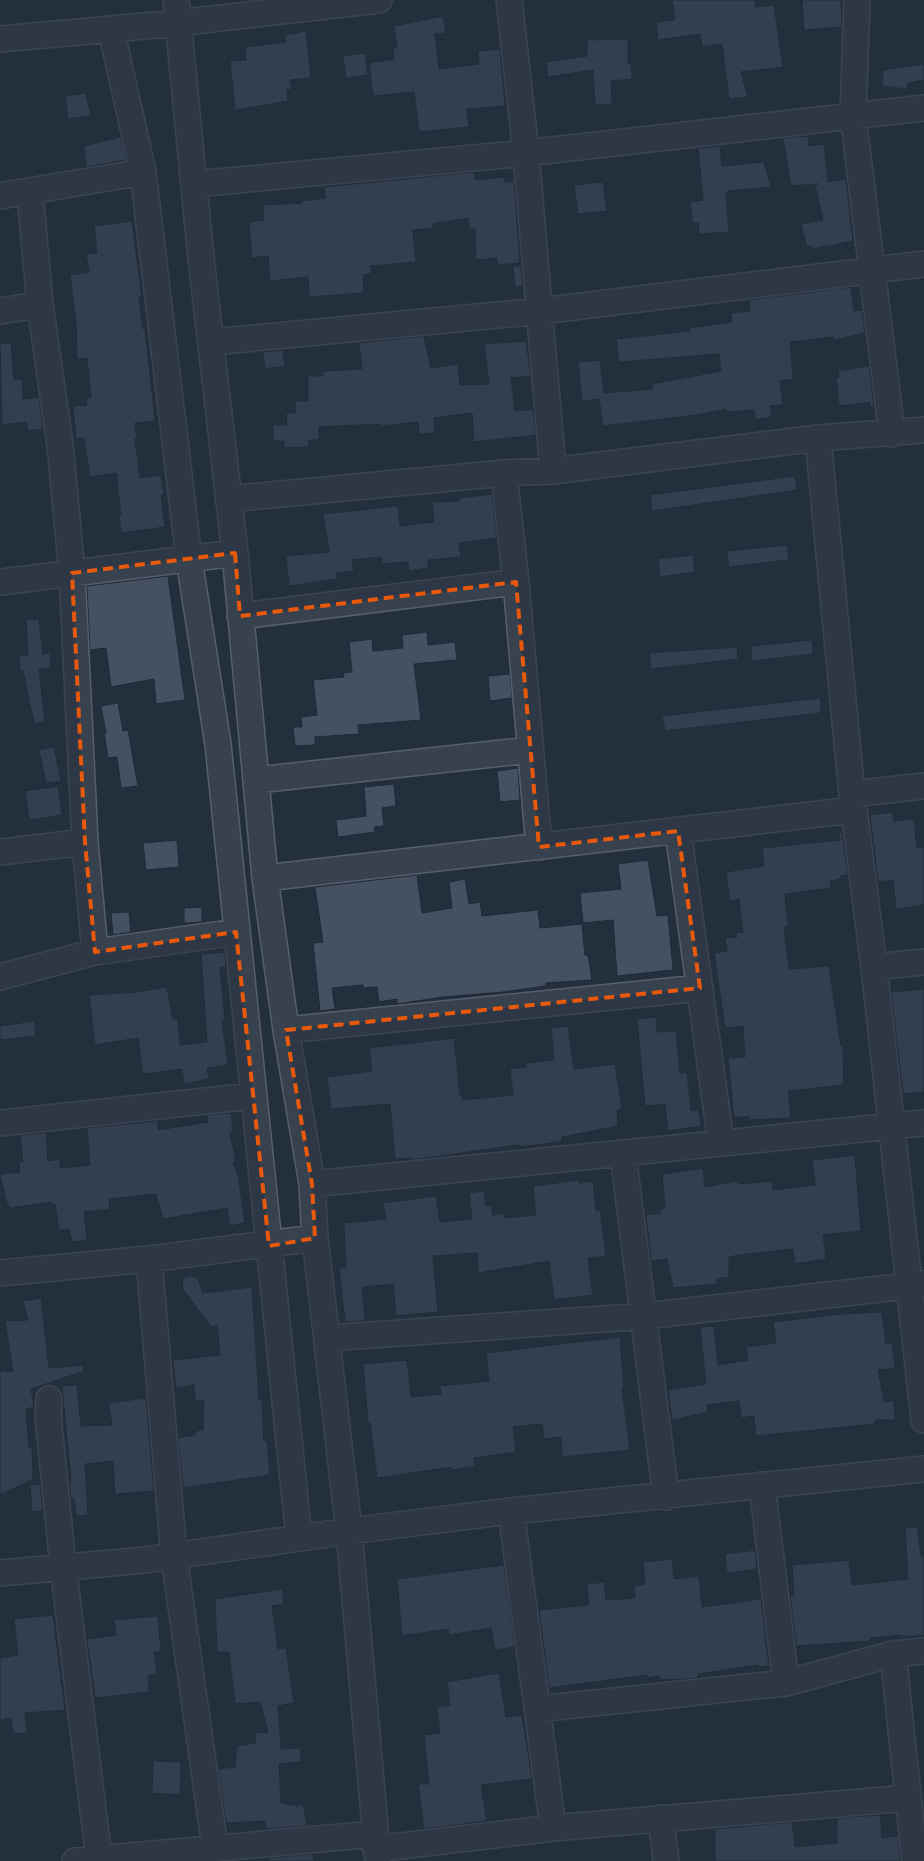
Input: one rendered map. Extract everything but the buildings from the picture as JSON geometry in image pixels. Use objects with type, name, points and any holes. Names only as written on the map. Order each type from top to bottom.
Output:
[{"type":"street","points":[[0,39],[111,29],[176,12],[380,0]]},
{"type":"street","points":[[509,0],[541,311],[553,471]]},
{"type":"street","points":[[856,0],[853,114],[892,434]]},
{"type":"street","points":[[176,12],[234,553],[265,878],[286,1030],[312,1184],[315,1238],[349,1531],[376,1848]]},
{"type":"street","points":[[111,29],[143,172],[188,559],[218,744],[252,1096],[299,1538]]},
{"type":"street","points":[[195,184],[526,153],[853,114],[924,108]]},
{"type":"street","points":[[0,196],[143,172]]},
{"type":"street","points":[[30,192],[40,305],[60,445],[72,573],[85,842],[95,952]]},
{"type":"street","points":[[212,342],[541,311],[924,264]]},
{"type":"street","points":[[0,312],[40,305]]},
{"type":"street","points":[[228,500],[504,473],[553,471],[818,438],[892,434],[924,430]]},
{"type":"street","points":[[818,438],[852,802],[874,967],[891,1126],[916,1285],[924,1420]]},
{"type":"street","points":[[504,473],[516,582],[539,847]]},
{"type":"street","points":[[0,582],[234,553]]},
{"type":"street","points":[[240,616],[516,582]]},
{"type":"street","points":[[257,780],[530,750]]},
{"type":"street","points":[[265,878],[678,831],[852,802],[924,786]]},
{"type":"street","points":[[678,831],[721,1143]]},
{"type":"street","points":[[0,852],[85,842]]},
{"type":"street","points":[[0,977],[95,952],[236,932]]},
{"type":"street","points":[[874,967],[924,962]]},
{"type":"street","points":[[286,1030],[700,988]]},
{"type":"street","points":[[0,1123],[252,1096]]},
{"type":"street","points":[[312,1184],[924,1123]]},
{"type":"street","points":[[623,1154],[645,1316],[666,1497]]},
{"type":"street","points":[[0,1273],[149,1260],[269,1246],[315,1238]]},
{"type":"street","points":[[149,1260],[174,1556],[215,1848]]},
{"type":"street","points":[[328,1338],[645,1316],[916,1285]]},
{"type":"street","points":[[49,1399],[48,1416],[63,1566],[87,1860],[215,1848],[376,1848],[553,1828],[908,1798]]},
{"type":"street","points":[[0,1573],[174,1556],[349,1531],[511,1511],[666,1497],[762,1485],[924,1469]]},
{"type":"street","points":[[762,1485],[786,1683]]},
{"type":"street","points":[[511,1511],[553,1828]]},
{"type":"street","points":[[537,1709],[786,1683],[893,1654],[924,1651]]},
{"type":"street","points":[[893,1654],[915,1861]]},
{"type":"street","points":[[661,1818],[666,1861]]},
{"type":"highlighted area","points":[[235,553],[240,616],[516,582],[539,847],[678,831],[700,988],[286,1030],[312,1184],[315,1238],[269,1246],[236,932],[95,952],[85,842],[72,573]]}]
